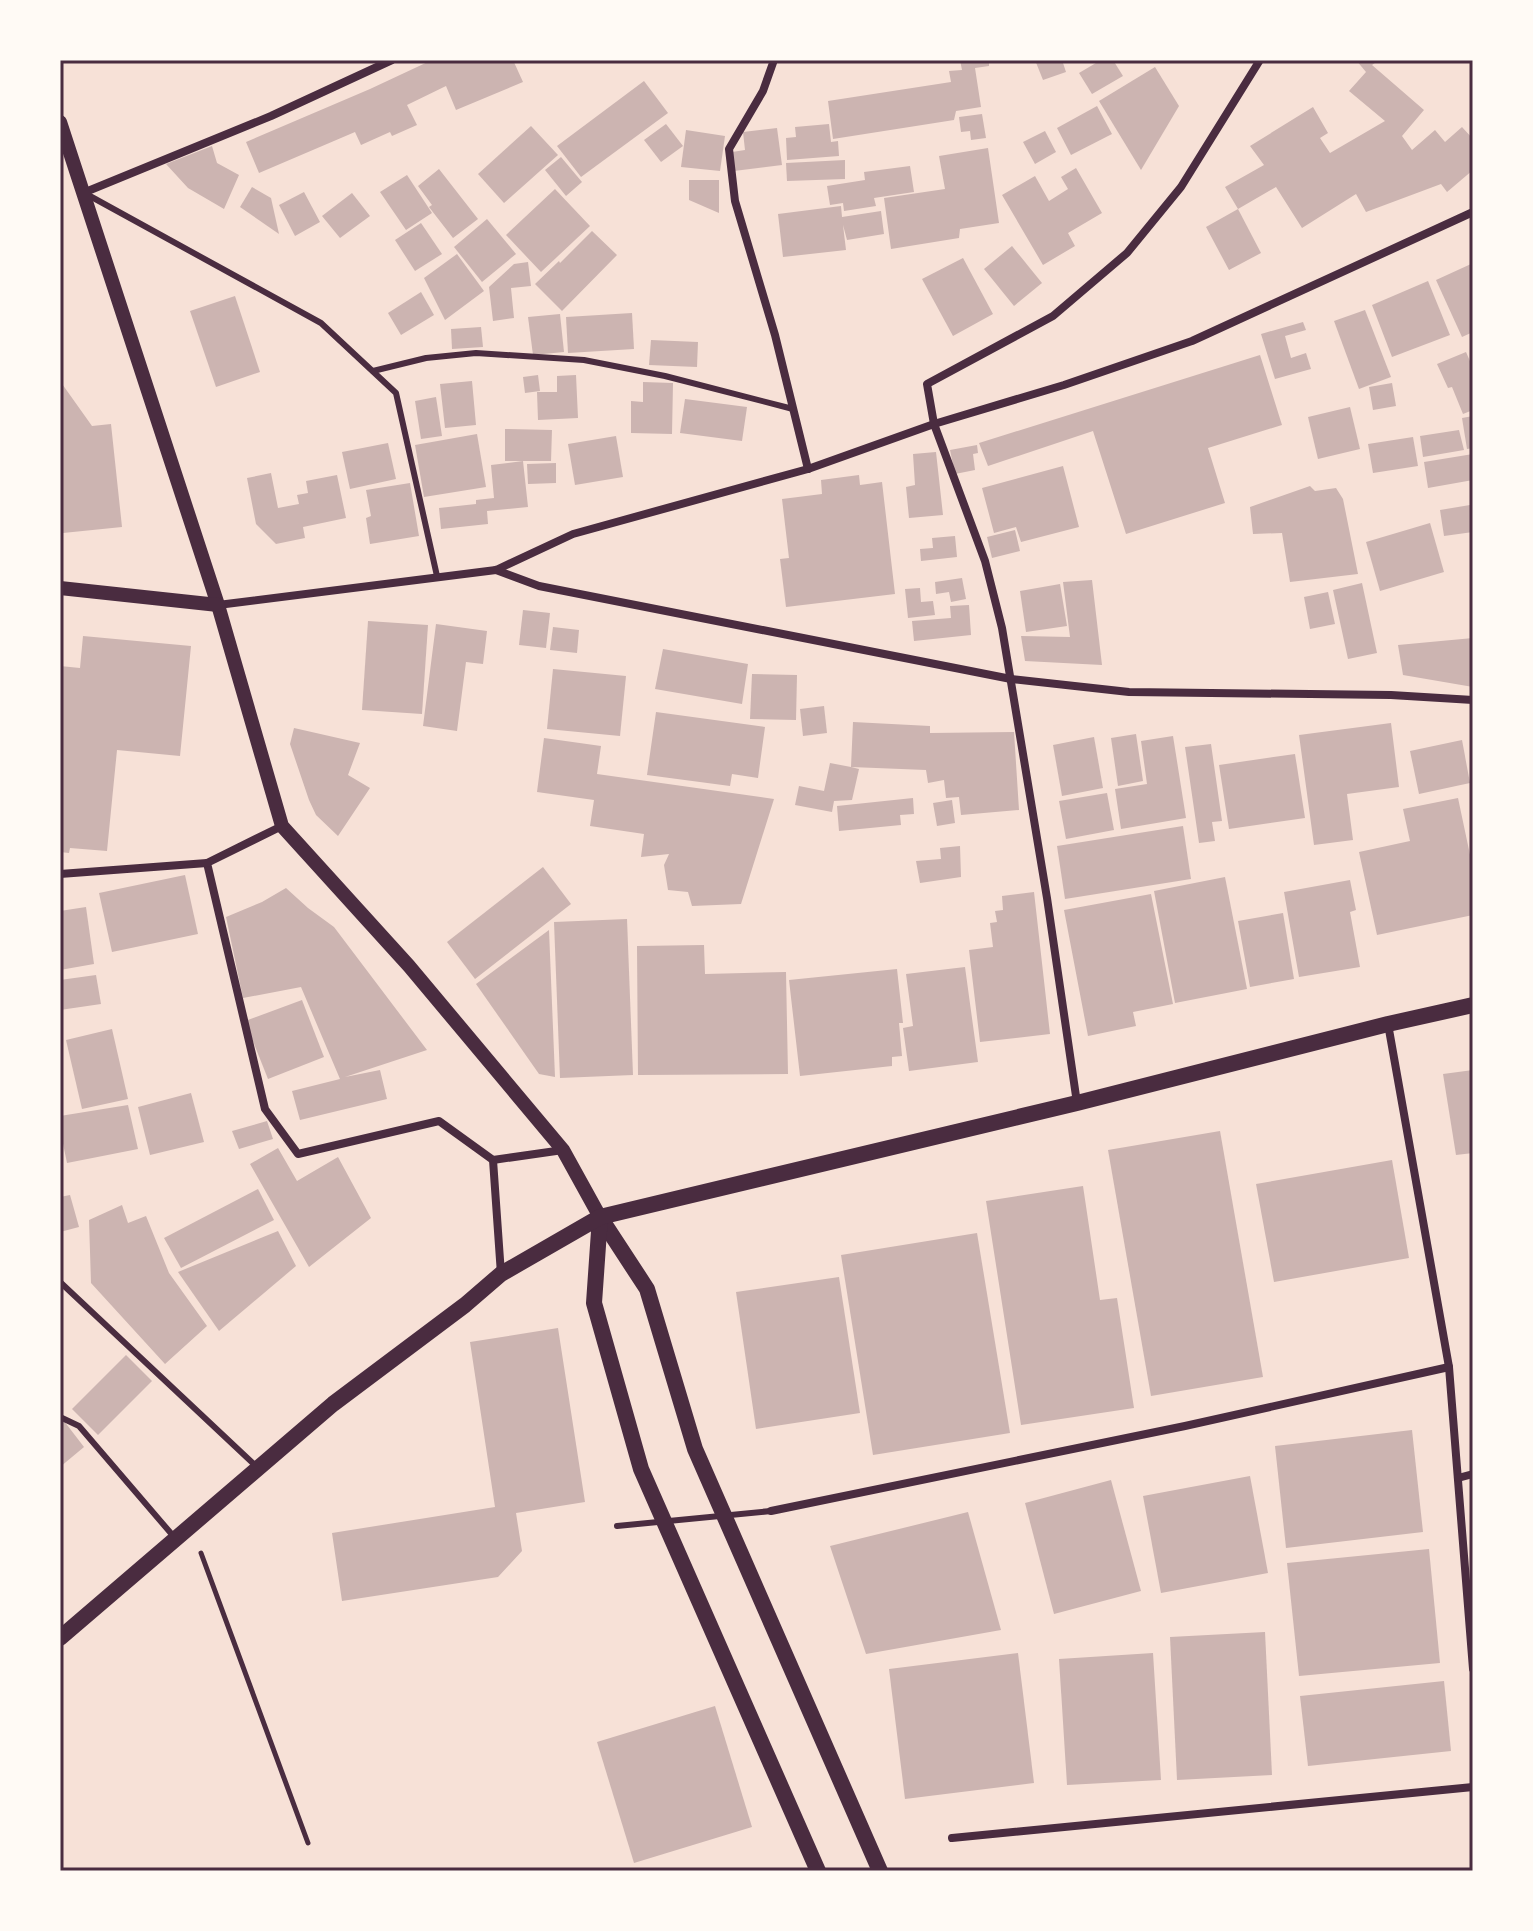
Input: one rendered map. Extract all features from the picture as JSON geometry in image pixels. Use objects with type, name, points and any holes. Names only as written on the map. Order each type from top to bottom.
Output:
[{"type":"main road","points":[[60,1638],[333,1404],[465,1305],[501,1274],[600,1217],[1473,1005]]},
{"type":"main road","points":[[600,1217],[647,1289],[695,1449],[880,1871]]},
{"type":"main road","points":[[600,1217],[594,1303],[641,1469],[818,1871]]},
{"type":"street","points":[[83,193],[271,116],[392,60]]},
{"type":"street","points":[[774,60],[763,91],[729,149],[735,201],[775,335],[808,469]]},
{"type":"street","points":[[1077,1103],[1002,628],[985,561],[934,424],[927,384],[1053,316],[1127,253],[1181,187],[1260,60]]},
{"type":"street","points":[[60,122],[218,605],[282,826],[409,966],[563,1150],[600,1217]]},
{"type":"street","points":[[60,588],[218,605],[496,570],[573,534],[808,469],[934,424],[1064,385],[1192,341],[1473,212]]},
{"type":"street","points":[[496,570],[539,586],[1011,679],[1129,692],[1391,695],[1473,700]]},
{"type":"street","points":[[60,874],[207,863],[282,826]]},
{"type":"street","points":[[207,863],[265,1109],[298,1154],[439,1121],[493,1160],[563,1150]]},
{"type":"street","points":[[1388,1024],[1449,1367],[1473,1669]]},
{"type":"street","points":[[493,1160],[501,1274]]},
{"type":"street","points":[[771,1511],[1185,1426],[1449,1367]]},
{"type":"street","points":[[1458,1478],[1473,1474]]},
{"type":"street","points":[[952,1838],[1473,1787]]},
{"type":"lane","points":[[83,193],[321,323],[396,393],[437,576]]},
{"type":"lane","points":[[373,371],[426,358],[476,353],[584,360],[665,376],[793,409]]},
{"type":"lane","points":[[60,1282],[259,1468]]},
{"type":"lane","points":[[60,1417],[79,1426],[176,1539]]},
{"type":"lane","points":[[617,1526],[771,1511]]},
{"type":"path","points":[[191,1526],[308,1843]]},
{"type":"building","points":[[432,60],[513,60],[523,82],[456,110],[446,86],[407,105],[417,125],[392,136],[390,132],[361,145],[355,132],[259,173],[246,142]]},
{"type":"building","points":[[960,60],[989,60],[989,66],[975,68],[981,107],[956,111],[954,120],[833,139],[828,101],[951,82],[949,71],[962,70]]},
{"type":"building","points":[[1035,60],[1062,60],[1066,72],[1043,80]]},
{"type":"building","points":[[1101,60],[1113,60],[1123,76],[1092,94],[1079,73]]},
{"type":"building","points":[[1356,60],[1379,60],[1372,65],[1424,110],[1402,136],[1412,150],[1435,130],[1445,142],[1462,127],[1473,139],[1473,170],[1447,192],[1441,184],[1366,212],[1356,194],[1302,228],[1276,187],[1238,209],[1225,187],[1264,165],[1250,146],[1313,107],[1328,133],[1320,138],[1330,153],[1385,121],[1349,91],[1366,72]]},
{"type":"building","points":[[1155,67],[1179,106],[1141,170],[1099,101]]},
{"type":"building","points":[[644,81],[668,113],[581,177],[557,146]]},
{"type":"building","points":[[1097,106],[1112,134],[1071,155],[1057,128]]},
{"type":"building","points":[[982,114],[986,138],[971,140],[970,131],[961,132],[959,117]]},
{"type":"building","points":[[666,124],[683,146],[661,162],[644,140]]},
{"type":"building","points":[[829,124],[831,142],[838,141],[839,156],[787,160],[786,138],[796,137],[795,127]]},
{"type":"building","points":[[531,126],[558,155],[504,203],[478,174]]},
{"type":"building","points":[[777,128],[782,165],[734,171],[732,152],[745,150],[743,132]]},
{"type":"building","points":[[686,130],[725,136],[720,171],[681,167]]},
{"type":"building","points":[[1045,131],[1056,152],[1035,164],[1023,142]]},
{"type":"building","points":[[212,146],[217,163],[239,175],[224,209],[188,188],[166,164]]},
{"type":"building","points":[[988,148],[999,223],[960,229],[959,238],[891,249],[884,198],[945,189],[939,156]]},
{"type":"building","points":[[561,157],[582,182],[566,196],[545,170]]},
{"type":"building","points":[[845,160],[845,179],[787,181],[786,163]]},
{"type":"building","points":[[910,166],[914,192],[874,198],[876,206],[844,211],[843,203],[830,205],[827,186],[865,180],[864,172]]},
{"type":"building","points":[[1076,168],[1102,213],[1068,233],[1075,246],[1043,265],[1002,195],[1035,176],[1049,201],[1068,189],[1061,177]]},
{"type":"building","points":[[439,169],[478,219],[453,238],[429,207],[432,205],[418,186]]},
{"type":"building","points":[[407,175],[432,213],[406,230],[380,192]]},
{"type":"building","points":[[689,180],[719,180],[719,213],[689,200]]},
{"type":"building","points":[[252,187],[271,198],[279,234],[240,207]]},
{"type":"building","points":[[555,189],[590,226],[541,272],[506,235]]},
{"type":"building","points":[[304,192],[320,222],[295,236],[279,205]]},
{"type":"building","points":[[352,193],[370,216],[340,238],[322,216]]},
{"type":"building","points":[[841,206],[842,217],[881,211],[884,234],[847,240],[843,225],[846,250],[783,257],[778,214]]},
{"type":"building","points":[[1238,209],[1261,253],[1229,270],[1206,227]]},
{"type":"building","points":[[487,219],[516,254],[482,282],[454,247]]},
{"type":"building","points":[[421,223],[442,254],[415,271],[395,240]]},
{"type":"building","points":[[592,231],[617,255],[562,311],[535,284]]},
{"type":"building","points":[[1012,246],[1042,283],[1014,306],[984,269]]},
{"type":"building","points":[[457,254],[484,291],[445,320],[424,278]]},
{"type":"building","points":[[963,258],[993,314],[953,336],[922,279]]},
{"type":"building","points":[[528,262],[531,286],[511,288],[514,318],[493,321],[489,287],[514,264]]},
{"type":"building","points":[[1471,264],[1473,332],[1462,337],[1436,280]]},
{"type":"building","points":[[1428,281],[1450,335],[1392,357],[1372,305]]},
{"type":"building","points":[[421,292],[434,315],[401,335],[388,313]]},
{"type":"building","points":[[235,296],[260,372],[216,387],[190,311]]},
{"type":"building","points":[[1365,310],[1391,377],[1359,389],[1334,321]]},
{"type":"building","points":[[632,313],[634,349],[568,353],[566,317]]},
{"type":"building","points":[[560,314],[564,352],[533,355],[528,317]]},
{"type":"building","points":[[1303,322],[1306,330],[1285,336],[1291,358],[1306,353],[1311,369],[1275,379],[1261,334]]},
{"type":"building","points":[[481,327],[483,347],[452,349],[451,329]]},
{"type":"building","points":[[651,340],[698,342],[697,367],[649,365]]},
{"type":"building","points":[[1466,352],[1473,368],[1473,410],[1463,414],[1452,387],[1448,388],[1437,364]]},
{"type":"building","points":[[1260,355],[1282,425],[1208,448],[1225,503],[1126,534],[1093,431],[988,466],[979,443]]},
{"type":"building","points":[[538,375],[540,391],[525,393],[523,377]]},
{"type":"building","points":[[576,375],[578,418],[538,420],[537,392],[557,392],[557,376]]},
{"type":"building","points":[[60,381],[92,426],[111,424],[122,527],[63,533],[60,514]]},
{"type":"building","points":[[472,381],[476,425],[445,428],[440,384]]},
{"type":"building","points":[[643,382],[673,383],[672,434],[631,433],[631,401],[643,402]]},
{"type":"building","points":[[1392,383],[1396,406],[1373,410],[1369,387]]},
{"type":"building","points":[[436,397],[442,436],[421,439],[415,401]]},
{"type":"building","points":[[685,399],[747,407],[742,441],[680,433]]},
{"type":"building","points":[[1350,407],[1360,449],[1318,459],[1308,417]]},
{"type":"building","points":[[1473,416],[1473,448],[1467,449],[1462,418]]},
{"type":"building","points":[[505,429],[552,430],[551,461],[505,461]]},
{"type":"building","points":[[1459,430],[1464,450],[1423,457],[1420,436]]},
{"type":"building","points":[[477,434],[486,487],[424,497],[415,445]]},
{"type":"building","points":[[616,436],[623,477],[575,485],[568,444]]},
{"type":"building","points":[[1413,437],[1418,466],[1373,473],[1368,444]]},
{"type":"building","points":[[388,443],[396,479],[350,489],[342,452]]},
{"type":"building","points":[[977,445],[978,453],[973,454],[975,470],[955,474],[950,450]]},
{"type":"building","points":[[936,452],[943,515],[909,518],[906,487],[915,485],[913,454]]},
{"type":"building","points":[[1473,454],[1473,480],[1428,488],[1424,462]]},
{"type":"building","points":[[523,461],[528,507],[487,511],[488,524],[441,529],[439,508],[476,504],[476,500],[494,498],[491,465]]},
{"type":"building","points":[[556,463],[556,483],[528,484],[527,464]]},
{"type":"building","points":[[1063,466],[1079,527],[1021,542],[1016,527],[994,533],[982,488]]},
{"type":"building","points":[[271,473],[278,508],[299,504],[297,495],[308,493],[306,481],[337,475],[346,518],[303,527],[305,538],[276,544],[256,524],[247,478]]},
{"type":"building","points":[[859,475],[860,485],[882,482],[895,594],[786,607],[780,559],[789,558],[782,499],[822,494],[821,480]]},
{"type":"building","points":[[410,483],[419,536],[370,544],[366,518],[371,516],[366,490]]},
{"type":"building","points":[[1310,486],[1315,491],[1336,488],[1343,499],[1358,574],[1290,582],[1282,533],[1253,534],[1250,507]]},
{"type":"building","points":[[1470,505],[1473,532],[1444,536],[1440,510]]},
{"type":"building","points":[[1430,523],[1444,572],[1380,591],[1366,542]]},
{"type":"building","points":[[1015,530],[1020,551],[992,558],[987,537]]},
{"type":"building","points":[[955,536],[957,557],[921,561],[920,549],[933,548],[932,538]]},
{"type":"building","points":[[962,578],[966,599],[951,602],[949,592],[936,594],[935,582]]},
{"type":"building","points":[[1092,580],[1102,665],[1025,661],[1021,636],[1070,637],[1063,582]]},
{"type":"building","points":[[1362,583],[1377,653],[1348,659],[1333,590]]},
{"type":"building","points":[[1060,584],[1067,626],[1026,632],[1020,591]]},
{"type":"building","points":[[920,588],[921,602],[933,601],[935,615],[908,618],[905,589]]},
{"type":"building","points":[[1328,592],[1335,624],[1310,629],[1304,597]]},
{"type":"building","points":[[969,605],[971,635],[914,641],[912,621],[951,618],[950,606]]},
{"type":"building","points":[[523,610],[550,613],[546,648],[519,645]]},
{"type":"building","points":[[368,621],[428,625],[422,714],[362,710]]},
{"type":"building","points":[[436,624],[487,631],[483,664],[466,662],[457,731],[423,726]]},
{"type":"building","points":[[553,627],[579,630],[577,653],[550,650]]},
{"type":"building","points":[[83,636],[191,646],[180,756],[117,750],[107,851],[70,848],[69,853],[60,852],[60,666],[80,668]]},
{"type":"building","points":[[1473,638],[1473,687],[1403,675],[1398,645]]},
{"type":"building","points":[[663,649],[748,664],[742,704],[655,689]]},
{"type":"building","points":[[553,669],[626,676],[620,736],[547,729]]},
{"type":"building","points":[[752,674],[797,675],[796,720],[750,719]]},
{"type":"building","points":[[824,706],[827,733],[803,736],[800,709]]},
{"type":"building","points":[[656,712],[765,727],[758,778],[732,774],[730,786],[647,775]]},
{"type":"building","points":[[853,722],[930,726],[930,733],[1014,732],[1019,810],[961,815],[959,797],[946,798],[944,780],[928,783],[926,770],[851,767]]},
{"type":"building","points":[[1391,723],[1399,787],[1347,794],[1353,840],[1314,845],[1299,735]]},
{"type":"building","points":[[294,728],[360,743],[348,775],[370,788],[338,836],[316,815],[309,800],[290,744]]},
{"type":"building","points":[[1136,734],[1143,781],[1118,786],[1111,738]]},
{"type":"building","points":[[1173,736],[1186,818],[1121,829],[1115,789],[1147,784],[1141,741]]},
{"type":"building","points":[[1094,737],[1103,788],[1062,796],[1053,745]]},
{"type":"building","points":[[544,738],[601,746],[597,774],[774,799],[741,904],[692,906],[688,892],[668,890],[664,865],[669,854],[641,857],[644,834],[590,826],[594,800],[537,792]]},
{"type":"building","points":[[1462,740],[1470,783],[1419,794],[1410,751]]},
{"type":"building","points":[[1211,744],[1222,821],[1212,822],[1215,841],[1199,843],[1185,747]]},
{"type":"building","points":[[1295,754],[1305,818],[1229,829],[1219,765]]},
{"type":"building","points":[[830,763],[859,769],[852,800],[834,801],[832,812],[795,805],[799,786],[824,791]]},
{"type":"building","points":[[1107,793],[1114,830],[1066,839],[1059,801]]},
{"type":"building","points":[[913,798],[914,814],[900,815],[901,825],[839,831],[837,806]]},
{"type":"building","points":[[1458,798],[1473,869],[1473,915],[1377,935],[1359,852],[1410,841],[1403,809]]},
{"type":"building","points":[[952,800],[955,823],[937,826],[933,803]]},
{"type":"building","points":[[1183,826],[1191,879],[1065,899],[1057,846]]},
{"type":"building","points":[[960,846],[961,877],[920,883],[916,861],[941,859],[940,848]]},
{"type":"building","points":[[543,867],[571,904],[475,979],[447,942]]},
{"type":"building","points":[[185,875],[198,934],[112,952],[99,893]]},
{"type":"building","points":[[1225,877],[1247,989],[1175,1003],[1154,891]]},
{"type":"building","points":[[1350,880],[1356,910],[1350,912],[1360,967],[1299,977],[1284,892]]},
{"type":"building","points":[[286,888],[334,927],[427,1050],[345,1077],[380,1070],[387,1099],[300,1120],[292,1091],[340,1079],[301,987],[243,998],[226,917]]},
{"type":"building","points":[[1034,892],[1050,1034],[980,1042],[969,950],[993,947],[990,923],[997,922],[995,911],[1003,910],[1002,896]]},
{"type":"building","points":[[1151,894],[1173,1004],[1133,1012],[1136,1026],[1088,1036],[1064,910]]},
{"type":"building","points":[[86,907],[94,964],[60,970],[60,911]]},
{"type":"building","points":[[1283,913],[1294,979],[1250,987],[1238,921]]},
{"type":"building","points":[[627,919],[633,1075],[560,1078],[554,922]]},
{"type":"building","points":[[549,930],[555,1077],[539,1074],[476,984]]},
{"type":"building","points":[[704,945],[705,974],[786,972],[788,1074],[638,1075],[637,946]]},
{"type":"building","points":[[965,967],[978,1062],[909,1071],[903,1028],[913,1026],[906,974]]},
{"type":"building","points":[[897,969],[903,1023],[899,1023],[902,1056],[892,1057],[892,1066],[800,1076],[789,980]]},
{"type":"building","points":[[96,975],[101,1004],[60,1010],[60,980]]},
{"type":"building","points":[[302,1000],[324,1057],[268,1079],[245,1021]]},
{"type":"building","points":[[112,1029],[128,1099],[82,1109],[66,1040]]},
{"type":"building","points":[[1473,1070],[1473,1153],[1456,1155],[1443,1074]]},
{"type":"building","points":[[191,1093],[204,1142],[150,1155],[138,1107]]},
{"type":"building","points":[[128,1105],[138,1149],[67,1163],[60,1116]]},
{"type":"building","points":[[267,1121],[273,1139],[239,1149],[232,1131]]},
{"type":"building","points":[[1220,1131],[1263,1377],[1151,1396],[1108,1150]]},
{"type":"building","points":[[278,1148],[297,1181],[338,1157],[371,1218],[309,1267],[250,1164]]},
{"type":"building","points":[[1392,1160],[1409,1258],[1274,1282],[1256,1184]]},
{"type":"building","points":[[1083,1186],[1100,1300],[1117,1298],[1134,1408],[1021,1425],[986,1201]]},
{"type":"building","points":[[258,1189],[274,1220],[181,1268],[164,1238]]},
{"type":"building","points":[[70,1195],[79,1227],[60,1232],[60,1197]]},
{"type":"building","points":[[122,1205],[128,1223],[146,1216],[169,1273],[207,1326],[165,1364],[91,1283],[89,1220]]},
{"type":"building","points":[[278,1231],[296,1266],[219,1331],[178,1272]]},
{"type":"building","points":[[977,1233],[1010,1433],[873,1455],[841,1255]]},
{"type":"building","points":[[839,1277],[860,1413],[756,1429],[736,1292]]},
{"type":"building","points":[[558,1328],[585,1502],[516,1513],[522,1551],[498,1577],[342,1601],[332,1533],[495,1507],[470,1342]]},
{"type":"building","points":[[126,1355],[152,1381],[98,1435],[72,1409]]},
{"type":"building","points":[[64,1421],[84,1447],[60,1467],[60,1424]]},
{"type":"building","points":[[1412,1430],[1423,1532],[1286,1548],[1275,1446]]},
{"type":"building","points":[[1250,1476],[1268,1573],[1161,1593],[1143,1496]]},
{"type":"building","points":[[1111,1480],[1141,1591],[1054,1614],[1025,1503]]},
{"type":"building","points":[[968,1512],[1001,1630],[866,1654],[830,1546]]},
{"type":"building","points":[[1429,1549],[1440,1663],[1299,1676],[1287,1563]]},
{"type":"building","points":[[1265,1632],[1272,1775],[1177,1780],[1170,1637]]},
{"type":"building","points":[[1018,1653],[1034,1783],[905,1799],[889,1669]]},
{"type":"building","points":[[1153,1653],[1161,1780],[1067,1785],[1059,1659]]},
{"type":"building","points":[[1444,1681],[1451,1751],[1308,1766],[1300,1696]]},
{"type":"building","points":[[715,1706],[752,1827],[634,1863],[597,1742]]}]
